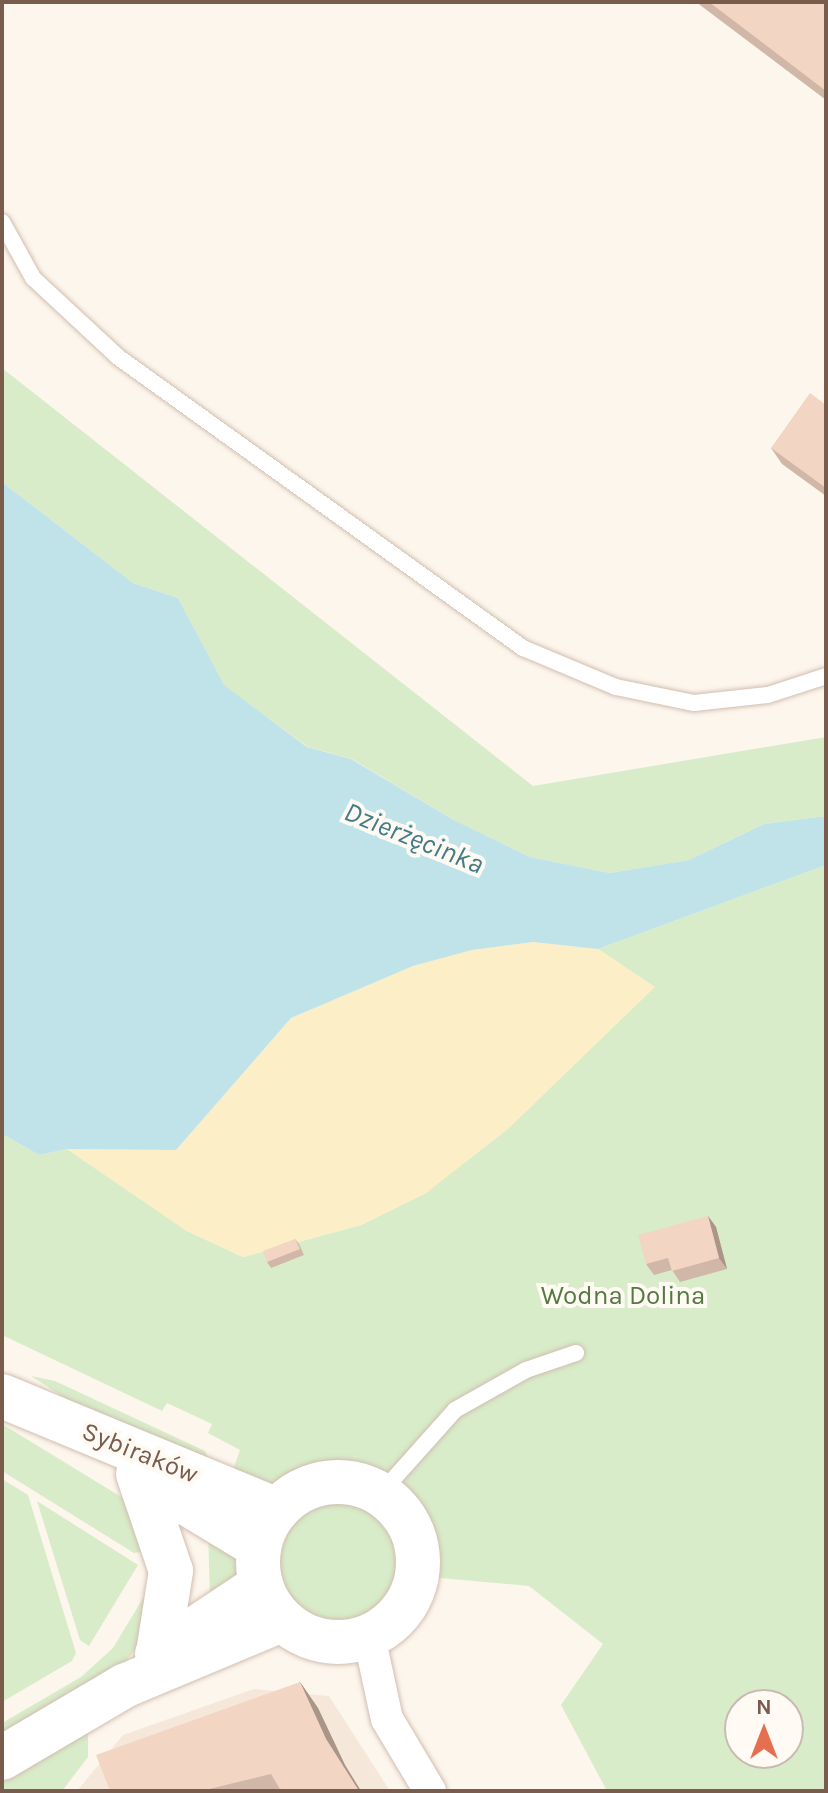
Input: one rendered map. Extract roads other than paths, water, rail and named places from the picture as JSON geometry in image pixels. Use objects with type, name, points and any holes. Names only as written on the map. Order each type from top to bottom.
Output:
[{"type":"street","name":"Sybiraków","points":[[2,1397],[138,1474],[270,1565]]},
{"type":"street","name":"Sybiraków","points":[[2,1397],[270,1565]]},
{"type":"street","points":[[138,1474],[171,1571],[158,1653]]},
{"type":"street","points":[[2,1758],[124,1686],[270,1565],[291,1497],[326,1483],[345,1482],[380,1494],[407,1522],[418,1559],[410,1596],[386,1626],[369,1636],[332,1642],[314,1638],[270,1565]]},
{"type":"street","points":[[124,1686],[158,1653],[270,1565]]},
{"type":"street","points":[[369,1636],[387,1719],[430,1791]]},
{"type":"lane","points":[[2,222],[33,278],[118,357],[523,648],[616,687],[694,703],[768,695],[826,676]]},
{"type":"lane","points":[[380,1494],[455,1410],[488,1389],[576,1353]]},
{"type":"water","name":"Dzierżęcinka","points":[[2,482],[133,583],[178,598],[224,685],[307,747],[351,759],[452,819],[530,857],[610,873],[689,860],[764,824],[826,816],[826,865],[598,949],[533,942],[472,950],[413,966],[291,1018],[176,1150],[67,1149],[39,1155],[2,1134]]},
{"type":"park label","name":"Wodna Dolina","points":[[623,1296]]}]
